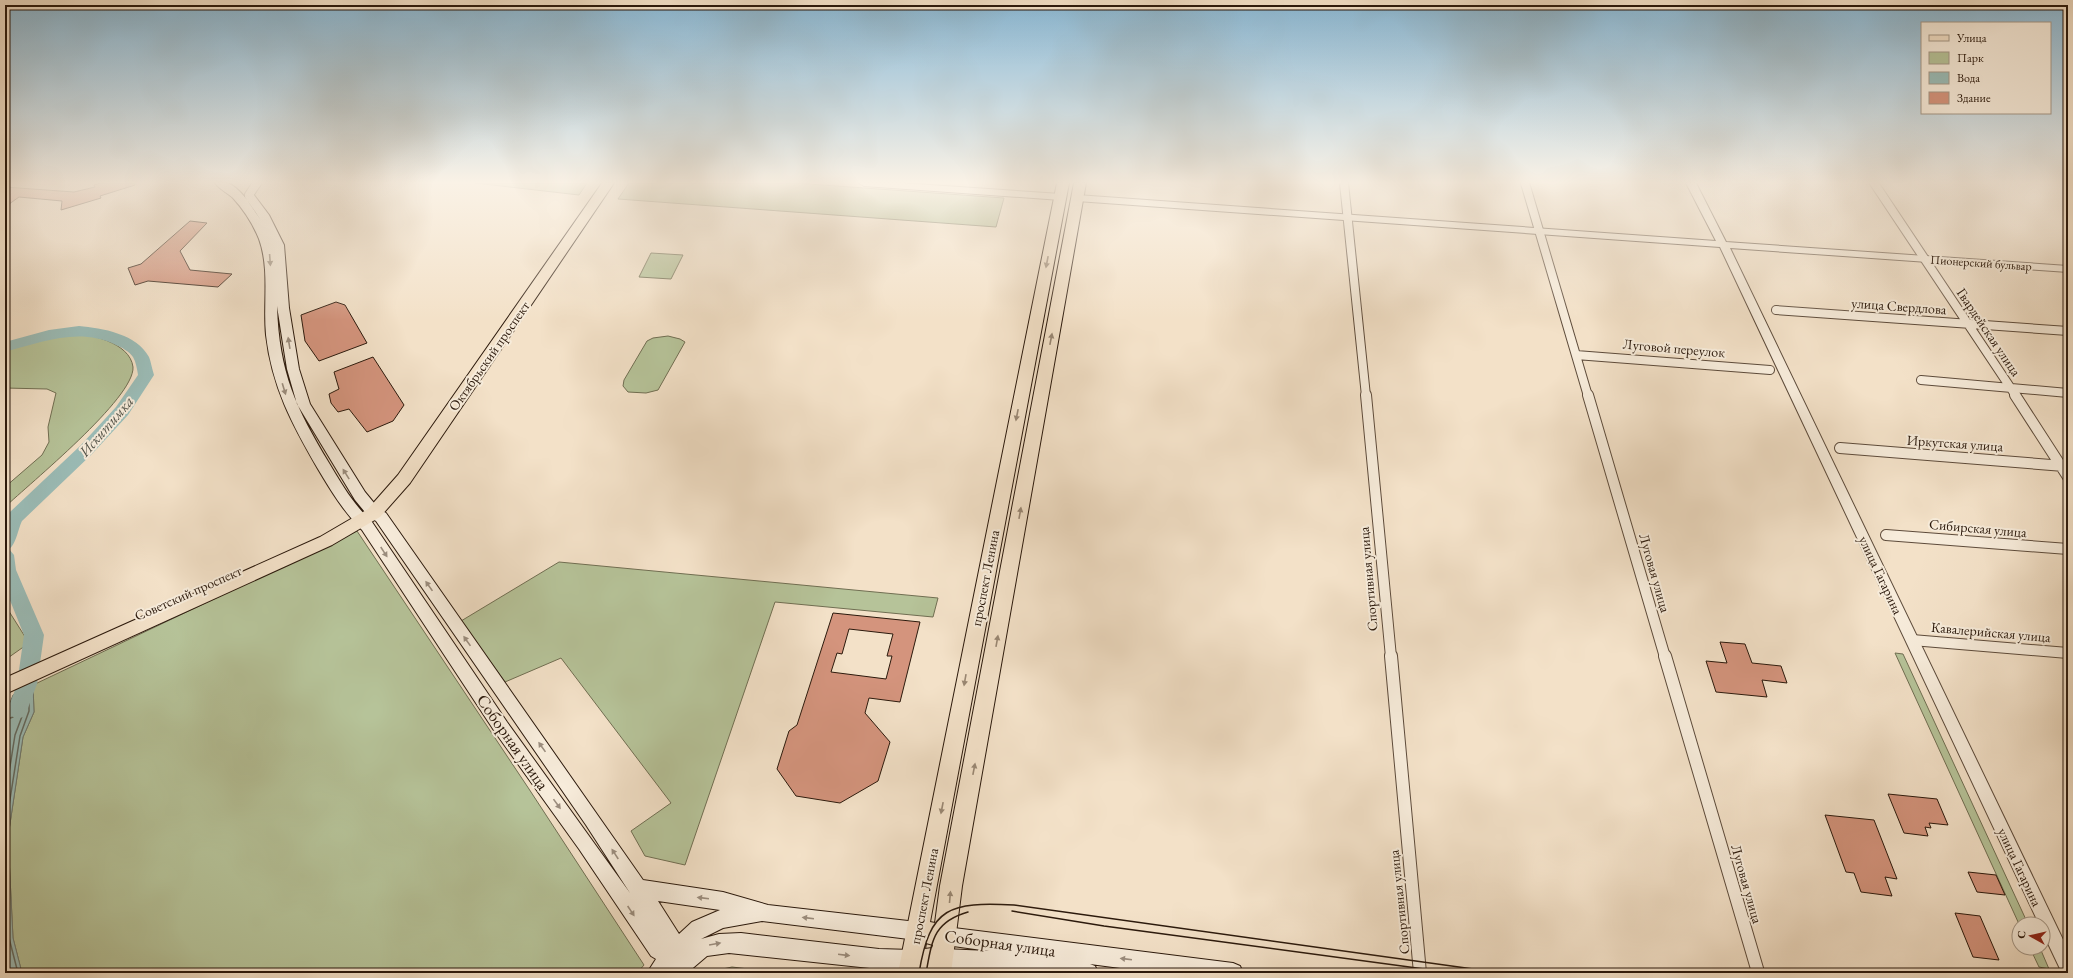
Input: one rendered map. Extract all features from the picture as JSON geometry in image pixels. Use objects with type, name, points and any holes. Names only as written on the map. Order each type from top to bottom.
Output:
[{"type":"main road","points":[[258,229],[267,246],[270,258],[273,325],[280,378],[289,405],[347,505],[365,513]]},
{"type":"main road","points":[[270,229],[278,245],[283,308],[293,369],[301,398],[308,414],[355,490],[365,513]]},
{"type":"main road","name":"Октябрьский проспект","points":[[365,513],[394,477],[567,229]]},
{"type":"main road","name":"Октябрьский проспект","points":[[365,513],[404,479],[577,229]]},
{"type":"main road","name":"проспект Ленина","points":[[910,967],[1062,229]]},
{"type":"main road","name":"проспект Ленина","points":[[946,936],[951,886],[988,694],[1064,229]]},
{"type":"main road","name":"Советский проспект","points":[[5,675],[326,541],[365,513]]},
{"type":"main road","name":"Соборная улица","points":[[365,513],[381,517],[592,818],[637,886],[672,963],[658,950],[585,843],[501,727],[368,526],[365,513]]},
{"type":"main road","name":"Советский проспект","points":[[5,686],[143,617]]},
{"type":"main road","name":"Соборная улица","points":[[637,886],[656,892],[723,901],[768,914]]},
{"type":"main road","name":"Соборная улица","points":[[672,963],[690,934],[701,926],[727,916],[768,914],[917,931],[1233,973]]},
{"type":"main road","points":[[941,966],[946,936]]},
{"type":"main road","name":"Соборная улица","points":[[672,963],[702,946],[723,942],[879,959],[910,967],[997,961],[1088,973]]},
{"type":"street","name":"Спортивная улица","points":[[1348,229],[1375,488],[1420,973]]},
{"type":"street","name":"Пионерский бульвар","points":[[1507,229],[1724,246],[2068,270]]},
{"type":"street","name":"улица Гагарина","points":[[1713,229],[1724,246],[2068,968]]},
{"type":"street","name":"Гвардейская улица","points":[[1904,229],[2064,466],[2068,477]]},
{"type":"street","name":"Луговая улица","points":[[1540,231],[1758,972]]},
{"type":"street","name":"улица Свердлова","points":[[1776,310],[2068,331]]},
{"type":"street","name":"Луговой переулок","points":[[1576,355],[1770,370]]},
{"type":"street","points":[[1921,380],[2068,393]]},
{"type":"street","name":"Иркутская улица","points":[[1840,448],[2064,466]]},
{"type":"street","name":"Сибирская улица","points":[[1886,535],[2068,550]]},
{"type":"street","name":"Кавалерийская улица","points":[[1912,640],[2068,653]]},
{"type":"green space","points":[[651,253],[683,255],[671,279],[639,277]]},
{"type":"green space","points":[[70,332],[97,337],[117,345],[125,351],[130,358],[133,367],[129,381],[117,399],[100,419],[57,461],[5,507],[5,487],[42,455],[49,442],[48,427],[56,393],[47,389],[5,388],[5,351],[51,333]]},
{"type":"green space","points":[[668,336],[685,342],[658,390],[646,393],[628,392],[623,386],[624,380],[647,341],[653,338]]},
{"type":"green space","points":[[357,531],[644,965],[637,973],[22,973],[13,938],[8,837],[23,737],[34,712],[33,685]]},
{"type":"green space","points":[[559,562],[938,598],[933,617],[775,602],[685,865],[645,856],[631,831],[671,803],[561,658],[505,682],[461,621]]},
{"type":"green space","points":[[5,605],[29,643],[5,660]]},
{"type":"green space","points":[[1895,653],[1903,654],[2024,916],[2015,916]]},
{"type":"green space","points":[[2034,956],[2043,956],[2049,969],[2039,967]]},
{"type":"green space","points":[[732,967],[781,973],[704,973]]},
{"type":"water","points":[[33,685],[34,712],[23,737],[8,837],[13,938],[22,973],[5,973],[5,715],[13,695]]},
{"type":"building","points":[[181,229],[202,229],[180,251],[190,270],[232,274],[218,287],[148,281],[135,285],[128,268],[141,264]]},
{"type":"building","points":[[336,302],[345,305],[367,343],[319,361],[305,341],[301,315]]},
{"type":"building","points":[[373,357],[404,405],[393,421],[367,432],[349,409],[338,412],[331,403],[329,394],[339,389],[334,372]]},
{"type":"building","points":[[833,613],[920,622],[900,702],[869,698],[865,713],[890,742],[878,781],[840,803],[796,796],[777,769],[789,731],[797,725]],"holes":[[[849,629],[893,634],[887,656],[892,656],[886,679],[831,672],[837,653],[842,654]]]},
{"type":"building","points":[[1720,642],[1745,644],[1752,663],[1781,666],[1787,683],[1762,680],[1767,697],[1716,692],[1706,661],[1727,663]]},
{"type":"building","points":[[1888,794],[1937,799],[1948,825],[1929,823],[1931,828],[1925,827],[1928,836],[1904,833]]},
{"type":"building","points":[[1825,815],[1874,820],[1897,879],[1885,877],[1892,896],[1861,892],[1854,873],[1846,872]]},
{"type":"building","points":[[1968,872],[1996,875],[2005,895],[1977,892]]},
{"type":"building","points":[[1955,913],[1980,916],[1999,960],[1973,957]]},
{"type":"waterway","name":"Искитимка","points":[[5,347],[34,338],[64,332],[94,332],[109,336],[134,349],[141,357],[146,375],[122,411],[86,450],[16,517],[8,532],[5,544]]},
{"type":"waterway","name":"Искитимка","points":[[5,555],[7,570],[34,635],[27,684],[18,710]]},
{"type":"tram line","points":[[919,973],[929,934],[937,921],[947,913],[959,908],[992,904],[1014,905],[1502,973]]},
{"type":"tram line","points":[[1012,911],[1104,926],[1454,973]]},
{"type":"tram line","points":[[926,973],[930,951],[936,934],[948,921],[956,916],[968,912]]}]
